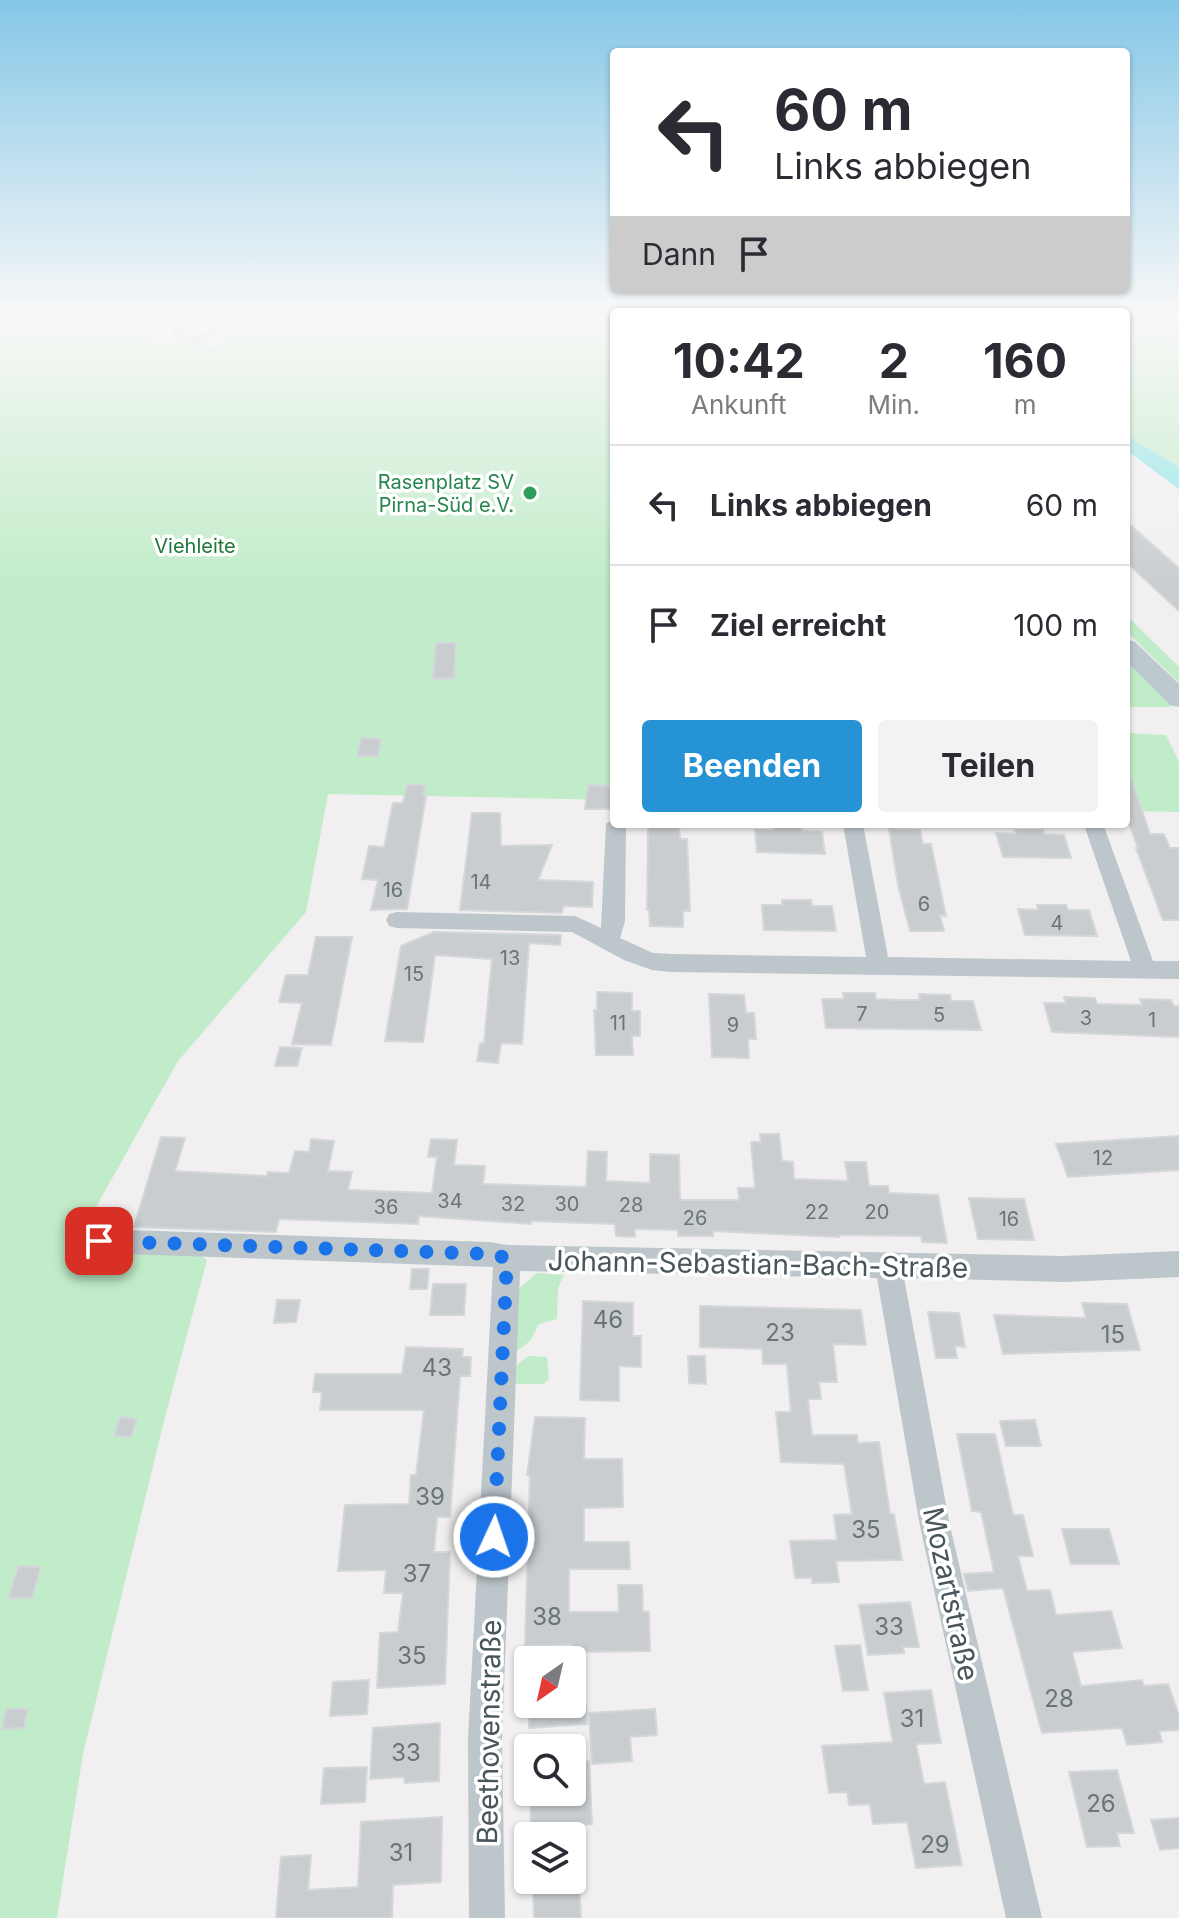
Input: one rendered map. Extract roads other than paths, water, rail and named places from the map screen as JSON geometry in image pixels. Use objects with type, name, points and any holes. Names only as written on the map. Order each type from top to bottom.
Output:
[{"type":"main road","points":[[1130,651],[1179,699]]},
{"type":"street","points":[[609,940],[614,921],[616,828]]},
{"type":"street","points":[[854,828],[878,965]]},
{"type":"street","points":[[1095,828],[1145,969]]},
{"type":"street","points":[[397,920],[575,924],[652,961],[672,963],[1179,970]]},
{"type":"street","name":"Johann-Sebastian-Bach-Straße","points":[[99,1241],[489,1254],[507,1258],[888,1267],[1063,1269],[1179,1264]]},
{"type":"street","name":"Beethovenstraße","points":[[487,1918],[485,1739],[507,1258]]},
{"type":"street","name":"Mozartstraße","points":[[888,1267],[935,1526],[1024,1918]]},
{"type":"water","points":[[1130,437],[1179,467],[1179,489],[1130,453]]},
{"type":"place","name":"Rasenplatz SV Pirna-Süd e.V.","points":[[530,493]]},
{"type":"park label","name":"Viehleite","points":[[195,546]]}]
